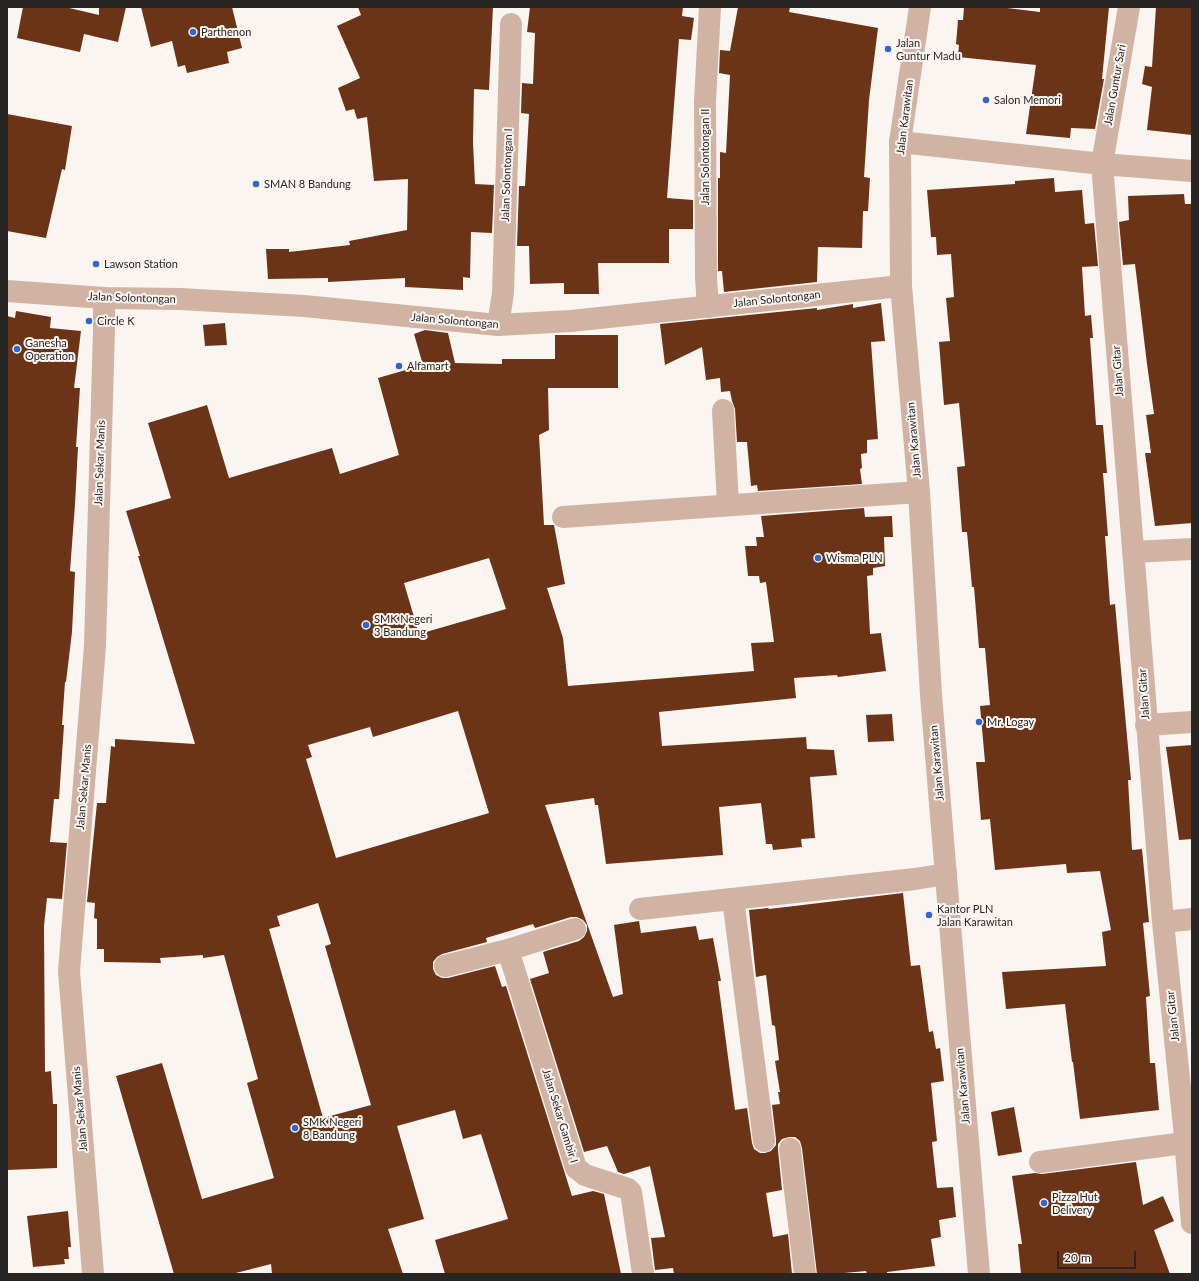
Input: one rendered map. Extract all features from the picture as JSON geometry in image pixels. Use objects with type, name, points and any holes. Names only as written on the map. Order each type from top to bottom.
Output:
[{"type":"street","name":"Jalan Solontongan II","points":[[708,307],[706,278],[705,102],[710,7]]},
{"type":"street","name":"Jalan Karawitan","points":[[920,7],[900,142],[902,286],[932,695],[979,1274]]},
{"type":"street","name":"Jalan Guntur Sari","points":[[1102,164],[1128,7]]},
{"type":"street","name":"Jalan Solontongan I","points":[[498,325],[503,293],[511,24]]},
{"type":"street","points":[[900,142],[1102,164],[1192,171]]},
{"type":"street","name":"Jalan Gitar","points":[[1102,164],[1146,725],[1163,922],[1187,1132],[1192,1223]]},
{"type":"street","name":"Jalan Solontongan","points":[[7,291],[104,298],[304,306],[498,325],[571,321],[902,286]]},
{"type":"street","name":"Jalan Sekar Manis","points":[[93,1274],[68,971],[95,646],[104,298]]},
{"type":"street","points":[[723,410],[728,505]]},
{"type":"street","points":[[563,518],[918,492]]},
{"type":"street","points":[[1133,552],[1192,549]]},
{"type":"street","points":[[1146,725],[1192,722]]},
{"type":"street","points":[[640,909],[914,879],[946,874]]},
{"type":"street","points":[[733,899],[764,1141]]},
{"type":"street","points":[[1163,922],[1192,919]]},
{"type":"street","points":[[445,966],[508,950],[575,929]]},
{"type":"street","name":"Jalan Sekar Gambir I","points":[[508,950],[576,1168],[585,1175],[628,1189],[631,1192],[643,1274]]},
{"type":"street","points":[[1040,1162],[1187,1132]]},
{"type":"street","points":[[790,1150],[805,1274]]},
{"type":"building","points":[[23,7],[65,7],[99,15],[99,7],[126,7],[118,42],[84,34],[80,52],[17,38]]},
{"type":"building","name":"Parthenon","points":[[141,7],[232,7],[242,48],[227,52],[229,63],[187,73],[185,65],[178,67],[172,41],[151,47]]},
{"type":"building","points":[[358,7],[493,7],[489,90],[474,89],[473,142],[475,184],[494,185],[492,233],[471,232],[470,278],[463,277],[463,290],[405,287],[405,278],[328,282],[328,278],[268,279],[266,249],[289,249],[289,252],[350,245],[349,241],[407,230],[408,179],[374,181],[367,117],[357,119],[354,109],[346,111],[338,88],[360,78],[337,26],[361,15]]},
{"type":"building","points":[[530,7],[683,7],[682,16],[694,18],[691,40],[679,39],[667,198],[693,200],[693,229],[669,229],[669,263],[598,263],[599,294],[564,294],[564,283],[530,284],[529,246],[517,246],[519,186],[525,186],[529,114],[521,113],[522,83],[533,84],[535,33],[527,32]]},
{"type":"building","points":[[738,7],[790,7],[789,12],[878,28],[869,100],[864,177],[870,178],[868,211],[863,211],[862,248],[818,247],[817,282],[724,292],[722,271],[718,271],[718,178],[720,178],[720,152],[726,153],[730,75],[719,73],[720,50],[730,51]]},
{"type":"building","points":[[964,7],[999,7],[1040,12],[1040,7],[1109,7],[1102,79],[1104,79],[1095,129],[1071,128],[1070,138],[1026,134],[1036,65],[958,57],[959,45],[956,44],[958,20],[963,20]]},
{"type":"building","points":[[1156,7],[1192,7],[1192,135],[1147,130],[1152,87],[1142,84],[1145,66],[1152,67]]},
{"type":"building","points":[[7,114],[72,126],[65,170],[62,169],[46,238],[7,231]]},
{"type":"building","points":[[1054,178],[1055,192],[1082,190],[1085,224],[1094,223],[1098,266],[1082,267],[1085,316],[1091,315],[1093,338],[1090,338],[1096,425],[1103,425],[1107,473],[1103,473],[1108,536],[1105,536],[1110,605],[1115,604],[1131,780],[1128,780],[1132,850],[1142,849],[1149,922],[1143,923],[1150,996],[1146,997],[1150,1063],[1155,1063],[1159,1110],[1080,1119],[1065,1004],[1006,1009],[1002,972],[1106,966],[1102,932],[1111,930],[1100,871],[1067,873],[1066,864],[995,870],[990,819],[981,820],[976,762],[985,762],[980,706],[990,705],[985,648],[979,648],[974,587],[972,587],[967,532],[962,532],[957,467],[965,466],[959,403],[944,405],[939,342],[950,341],[946,298],[954,297],[951,254],[937,255],[936,237],[931,237],[927,190],[1015,184],[1015,181]]},
{"type":"building","points":[[1184,194],[1185,204],[1192,204],[1192,523],[1155,526],[1145,453],[1151,453],[1146,415],[1154,414],[1135,264],[1123,265],[1119,222],[1129,220],[1128,196]]},
{"type":"building","points":[[881,303],[885,341],[871,342],[878,439],[867,440],[867,453],[861,454],[862,468],[860,469],[862,484],[758,491],[757,485],[751,486],[747,442],[737,442],[735,409],[730,391],[721,392],[720,378],[706,380],[702,347],[665,365],[660,324],[817,308],[817,310],[853,304],[853,308]]},
{"type":"building","points":[[16,311],[51,317],[50,328],[81,331],[74,388],[80,388],[76,447],[78,447],[75,504],[70,571],[75,572],[72,632],[65,682],[62,725],[64,725],[59,799],[54,799],[50,842],[67,843],[62,899],[47,898],[44,926],[45,1072],[51,1071],[53,1104],[57,1104],[57,1168],[7,1170],[7,316],[15,318]]},
{"type":"building","points":[[225,323],[227,345],[205,346],[203,325]]},
{"type":"building","points":[[425,330],[448,333],[455,363],[502,364],[502,359],[555,359],[555,335],[618,335],[618,388],[548,388],[549,430],[539,435],[544,525],[554,525],[565,584],[547,588],[563,638],[568,686],[754,671],[751,643],[774,642],[766,582],[760,583],[759,576],[748,576],[745,546],[757,546],[756,537],[764,537],[761,516],[864,508],[865,517],[892,516],[893,537],[884,537],[885,566],[873,568],[873,575],[867,576],[870,634],[881,633],[886,671],[838,677],[837,675],[794,678],[796,698],[659,712],[662,746],[806,737],[807,749],[834,750],[837,775],[810,777],[815,838],[801,839],[802,847],[773,850],[772,844],[766,844],[761,803],[719,807],[723,855],[606,864],[598,805],[595,805],[594,798],[545,805],[613,997],[623,994],[614,925],[639,921],[641,933],[696,926],[699,940],[713,938],[721,981],[718,981],[735,1110],[747,1108],[752,1143],[754,1149],[760,1153],[771,1151],[776,1145],[772,1105],[780,1104],[778,1092],[780,1092],[775,1061],[779,1060],[775,1026],[772,1025],[766,975],[756,977],[749,910],[769,909],[903,893],[911,966],[920,965],[929,1032],[933,1031],[936,1049],[940,1048],[944,1081],[931,1083],[937,1141],[932,1142],[937,1188],[953,1187],[956,1217],[939,1220],[941,1237],[931,1239],[935,1266],[887,1272],[887,1274],[867,1274],[866,1271],[817,1274],[802,1148],[800,1141],[795,1137],[789,1137],[782,1139],[778,1144],[782,1190],[766,1193],[773,1237],[788,1234],[792,1274],[674,1274],[673,1268],[655,1270],[651,1238],[665,1237],[650,1166],[624,1174],[618,1172],[607,1146],[584,1152],[530,979],[549,973],[543,952],[579,941],[584,937],[587,931],[587,925],[583,920],[577,917],[571,917],[535,928],[533,924],[486,938],[487,942],[442,954],[433,962],[433,969],[436,975],[442,978],[448,978],[495,966],[502,987],[506,986],[572,1196],[593,1191],[604,1194],[621,1274],[445,1274],[435,1240],[508,1219],[481,1134],[463,1139],[455,1110],[397,1126],[424,1219],[388,1229],[403,1274],[272,1274],[271,1264],[232,1274],[174,1274],[116,1076],[162,1063],[202,1199],[274,1178],[247,1083],[258,1079],[224,955],[203,958],[203,955],[160,958],[161,963],[104,962],[104,949],[97,949],[97,919],[94,918],[95,903],[87,902],[97,803],[106,803],[111,746],[115,747],[115,739],[195,744],[138,556],[140,556],[126,511],[171,498],[148,423],[207,405],[229,478],[332,448],[340,474],[399,455],[378,378],[423,365],[414,334]],"holes":[[[489,558],[506,609],[419,634],[404,583]],[[458,711],[489,813],[336,858],[306,759],[312,757],[308,745],[370,727],[373,737]],[[318,903],[331,944],[325,946],[371,1105],[323,1118],[269,929],[280,926],[277,916]]]},
{"type":"building","points":[[892,714],[894,741],[868,742],[866,715]]},
{"type":"building","points":[[1192,745],[1192,839],[1179,840],[1166,747]]},
{"type":"building","points":[[1014,1107],[1022,1152],[998,1156],[991,1112]]},
{"type":"building","points":[[1136,1162],[1143,1205],[1163,1196],[1174,1221],[1154,1230],[1170,1274],[1021,1274],[1018,1244],[1022,1244],[1012,1176],[1035,1173],[1042,1174]]},
{"type":"building","points":[[68,1211],[71,1247],[68,1247],[69,1259],[64,1259],[65,1264],[33,1267],[27,1216]]},
{"type":"place","name":"Parthenon","points":[[193,32]]},
{"type":"place","name":"Jalan Guntur Madu","points":[[888,49]]},
{"type":"place","name":"Salon Memori","points":[[986,100]]},
{"type":"place","name":"SMAN 8 Bandung","points":[[256,184]]},
{"type":"place","name":"Lawson Station","points":[[96,264]]},
{"type":"place","name":"Circle K","points":[[89,321]]},
{"type":"place","name":"Ganesha Operation","points":[[17,349]]},
{"type":"place","name":"Alfamart","points":[[399,366]]},
{"type":"place","name":"Wisma PLN","points":[[818,558]]},
{"type":"place","name":"SMK Negeri 3 Bandung","points":[[366,625]]},
{"type":"place","name":"Mr. Logay","points":[[979,722]]},
{"type":"place","name":"Kantor PLN Jalan Karawitan","points":[[929,915]]},
{"type":"place","name":"SMK Negeri 8 Bandung","points":[[295,1128]]},
{"type":"place","name":"Pizza Hut Delivery","points":[[1044,1203]]}]
